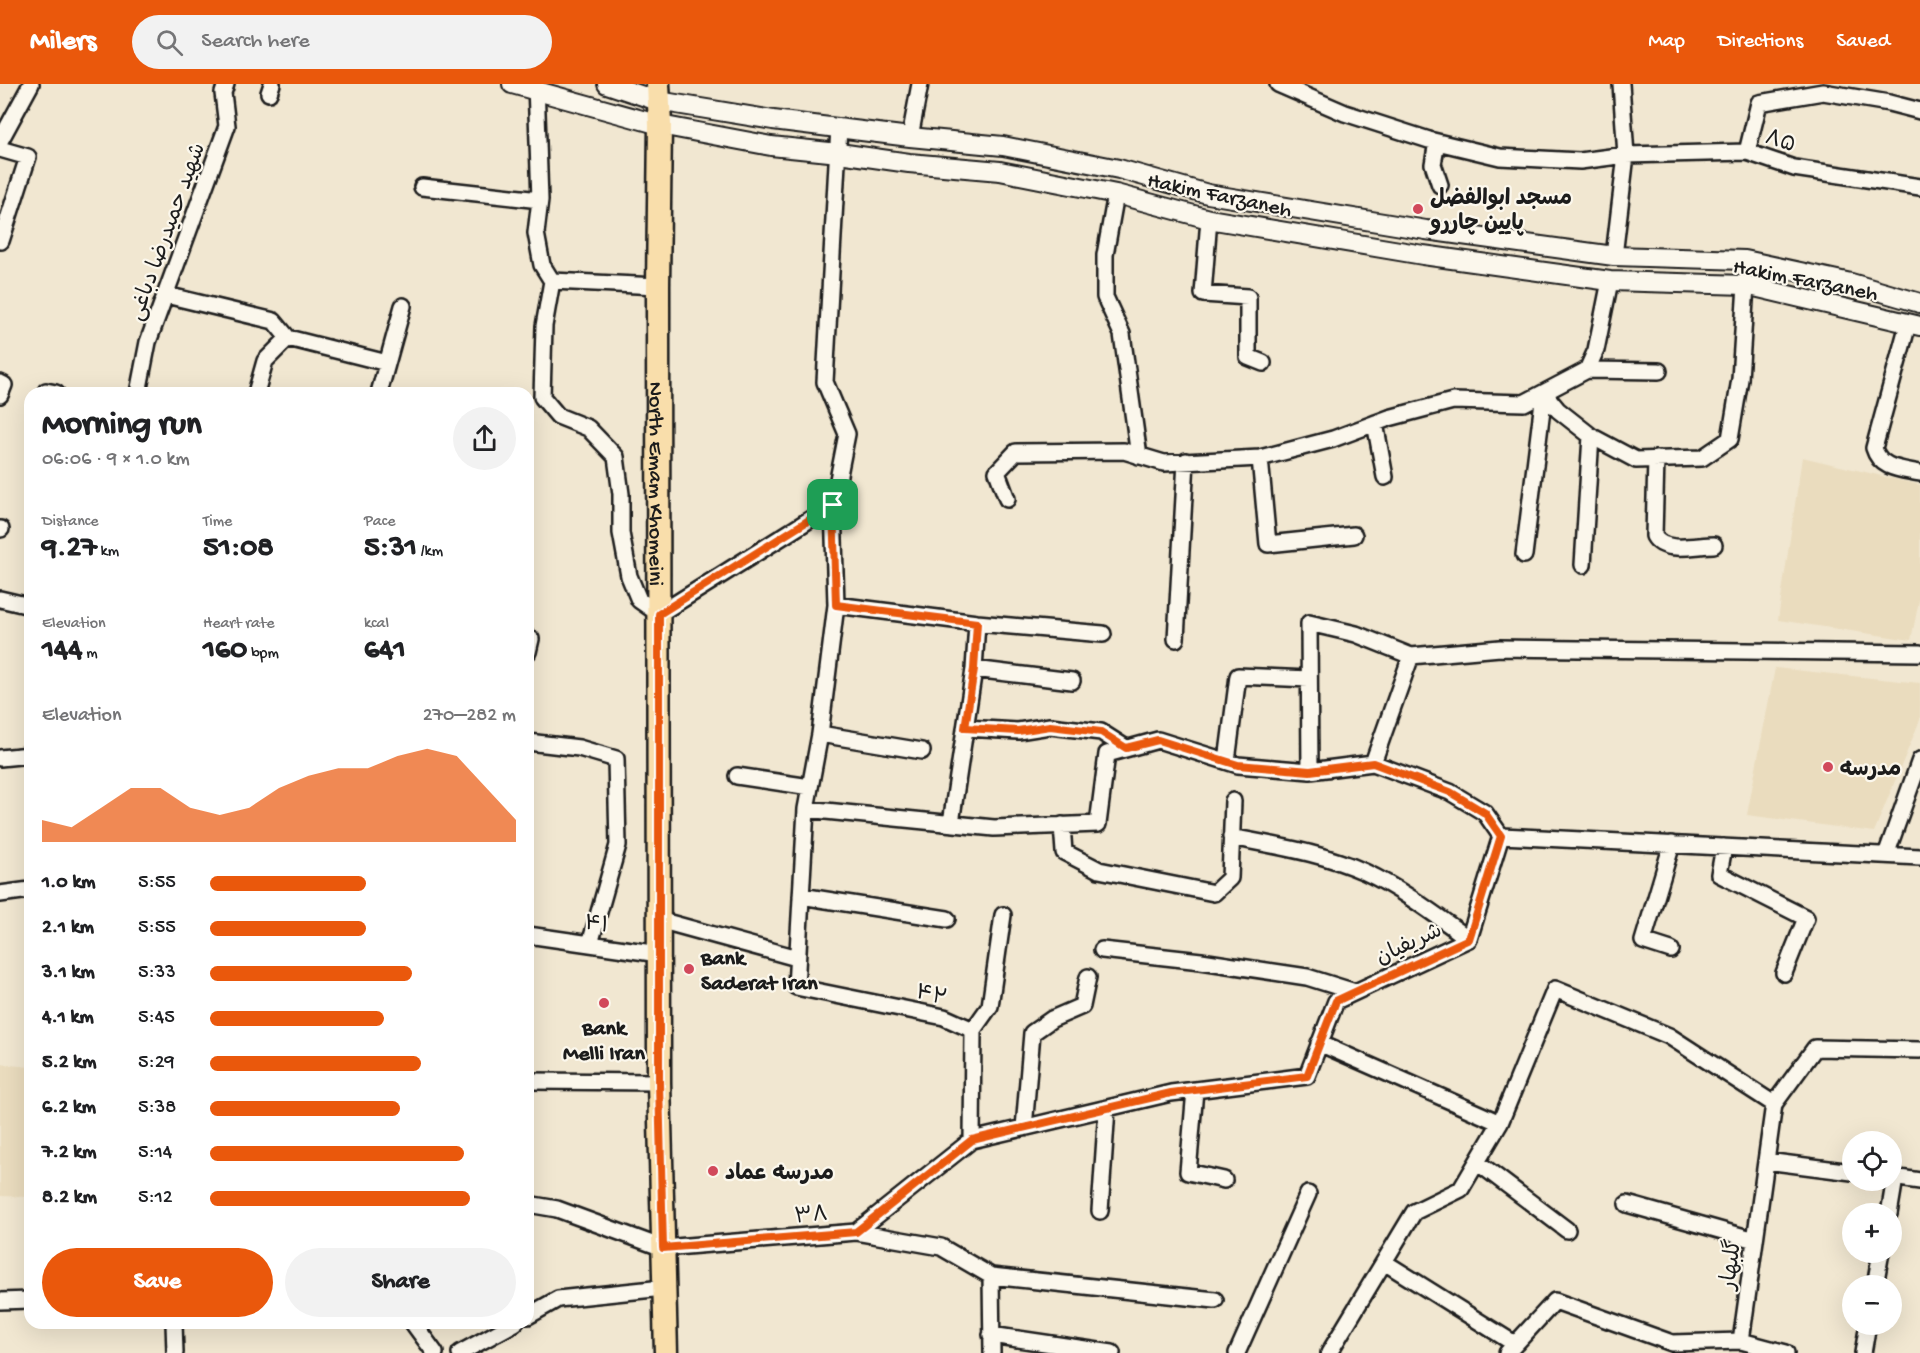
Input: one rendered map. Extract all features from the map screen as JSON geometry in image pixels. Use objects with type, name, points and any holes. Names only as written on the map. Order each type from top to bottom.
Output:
[{"type":"main road","name":"North Emam Khomeini","points":[[658,92],[660,125],[658,286],[659,1082],[666,1353]]},
{"type":"street","points":[[0,141],[31,84]]},
{"type":"street","name":"شهید حمیدرضا دباغی","points":[[139,387],[148,342],[227,126],[223,93],[226,84]]},
{"type":"street","name":"Hakim Farzaneh","points":[[513,84],[536,87],[660,125],[771,146],[909,163],[999,171],[1116,194],[1209,219],[1424,255],[1610,281],[1746,285],[1914,325]]},
{"type":"street","name":"Hakim Farzaneh","points":[[607,84],[658,92],[773,120],[1003,146],[1119,169],[1208,194],[1426,230],[1614,256],[1745,260],[1851,283],[1920,303]]},
{"type":"street","points":[[910,137],[920,84]]},
{"type":"street","name":"۸۵","points":[[1278,84],[1345,113],[1437,142],[1500,157],[1580,161],[1626,155],[1747,152],[1794,168],[1920,187]]},
{"type":"street","points":[[1587,370],[1596,350],[1614,256],[1626,155],[1621,84]]},
{"type":"street","points":[[536,87],[540,200],[536,233],[542,265],[552,281],[535,399],[558,416],[588,428],[616,458],[621,494],[621,533],[630,576],[639,600],[659,614],[833,505]]},
{"type":"street","points":[[1747,152],[1759,103],[1823,92],[1890,103],[1920,111]]},
{"type":"street","points":[[659,920],[797,958],[806,809],[820,734],[836,605],[833,505],[847,434],[825,382],[839,127]]},
{"type":"street","points":[[1437,142],[1433,164],[1440,185]]},
{"type":"street","points":[[0,149],[28,157],[1,241]]},
{"type":"street","points":[[422,187],[540,200]]},
{"type":"street","points":[[1116,194],[1105,255],[1105,297],[1122,334],[1139,456]]},
{"type":"street","points":[[1209,219],[1203,294],[1248,297],[1248,357],[1263,363]]},
{"type":"street","points":[[552,281],[658,286]]},
{"type":"street","points":[[1845,308],[1851,283]]},
{"type":"street","points":[[1544,393],[1558,410],[1592,436],[1636,460],[1702,458],[1730,439],[1740,379],[1746,285]]},
{"type":"street","points":[[166,295],[274,321],[288,338],[387,363]]},
{"type":"street","points":[[381,387],[403,306]]},
{"type":"street","points":[[1914,325],[1874,448],[1877,457],[1886,465],[1920,473]]},
{"type":"street","points":[[258,387],[265,361],[288,338]]},
{"type":"street","points":[[1007,499],[997,472],[1016,452],[1124,451],[1164,463],[1260,458],[1333,439],[1375,423],[1453,401],[1524,403],[1587,370],[1659,371]]},
{"type":"street","points":[[0,383],[4,385],[0,395]]},
{"type":"street","points":[[1524,555],[1544,393]]},
{"type":"street","points":[[1375,423],[1385,477]]},
{"type":"street","points":[[1583,564],[1592,436]]},
{"type":"street","points":[[1260,458],[1268,544],[1354,536]]},
{"type":"street","points":[[1656,459],[1654,537],[1658,543],[1666,547],[1714,545]]},
{"type":"street","points":[[1176,639],[1186,461]]},
{"type":"street","points":[[0,599],[24,605]]},
{"type":"street","points":[[836,605],[977,623],[1103,633]]},
{"type":"street","points":[[951,823],[974,669],[977,623]]},
{"type":"street","points":[[1310,771],[1309,623],[1356,634],[1411,656],[1500,648],[1920,653]]},
{"type":"street","points":[[1373,763],[1411,656]]},
{"type":"street","points":[[974,669],[1072,681]]},
{"type":"street","points":[[1227,761],[1238,676],[1309,679]]},
{"type":"street","points":[[965,728],[1018,731],[1050,726],[1101,732],[1126,748]]},
{"type":"street","points":[[820,734],[922,751]]},
{"type":"street","points":[[806,809],[994,828],[1098,824],[1107,754],[1158,740],[1238,765],[1310,771],[1373,763],[1450,792],[1485,813],[1501,836],[1920,856]]},
{"type":"street","points":[[534,743],[579,748],[616,759],[618,845],[590,944]]},
{"type":"street","points":[[0,758],[24,756]]},
{"type":"street","points":[[1886,855],[1920,760]]},
{"type":"street","points":[[737,776],[810,787]]},
{"type":"street","points":[[1062,825],[1064,852],[1099,870],[1214,893],[1230,878],[1233,801]]},
{"type":"street","name":"شریفیان","points":[[972,1140],[1171,1093],[1307,1076],[1336,1001],[1469,939],[1501,836]]},
{"type":"street","points":[[1231,837],[1320,855],[1366,872],[1424,907],[1469,939]]},
{"type":"street","points":[[1671,950],[1643,941],[1672,844]]},
{"type":"street","points":[[1724,847],[1719,874],[1806,918],[1784,973]]},
{"type":"street","points":[[0,904],[0,894],[24,891]]},
{"type":"street","points":[[801,896],[947,919]]},
{"type":"street","points":[[856,1232],[972,1140],[973,1030],[990,1006],[1003,915]]},
{"type":"street","name":"۴۱","points":[[534,936],[659,954]]},
{"type":"street","points":[[1102,950],[1201,961],[1307,977],[1355,992]]},
{"type":"street","name":"۴۲","points":[[797,958],[795,987],[944,1017],[973,1030]]},
{"type":"street","points":[[1024,1128],[1032,1033],[1052,1019],[1082,1006],[1088,976]]},
{"type":"street","points":[[1329,1353],[1414,1212],[1461,1189],[1500,1123],[1555,989],[1669,1036],[1774,1104]]},
{"type":"street","points":[[1319,1043],[1500,1123]]},
{"type":"street","name":"گلبهار","points":[[1742,1341],[1774,1104],[1815,1048],[1920,1050]]},
{"type":"street","points":[[534,1081],[659,1082]]},
{"type":"street","points":[[1195,1090],[1188,1172],[1224,1180]]},
{"type":"street","points":[[1100,1211],[1107,1108]]},
{"type":"street","points":[[1766,1161],[1842,1171]]},
{"type":"street","points":[[1477,1162],[1567,1230]]},
{"type":"street","points":[[1902,1178],[1920,1181]]},
{"type":"street","points":[[1237,1353],[1308,1194]]},
{"type":"street","points":[[1627,1204],[1755,1240]]},
{"type":"street","points":[[534,1205],[557,1209],[663,1248]]},
{"type":"street","name":"۳۸","points":[[663,1248],[856,1232],[941,1247],[991,1276]]},
{"type":"street","points":[[1384,1262],[1511,1348],[1555,1301],[1672,1343],[1742,1341],[1786,1353]]},
{"type":"street","points":[[992,1353],[991,1276],[1215,1300]]},
{"type":"street","points":[[534,1313],[558,1299],[663,1288]]},
{"type":"street","points":[[0,1301],[24,1300]]},
{"type":"street","points":[[174,1329],[175,1353]]},
{"type":"street","points":[[417,1329],[433,1352]]},
{"type":"street","points":[[460,1353],[504,1329]]},
{"type":"street","points":[[991,1335],[1112,1353]]},
{"type":"street","points":[[1863,1353],[1866,1335]]},
{"type":"shaded area","points":[[1802,457],[1920,485],[1920,596],[1911,640],[1778,620]]},
{"type":"shaded area","name":"مدرسه","points":[[1775,668],[1920,683],[1920,720],[1874,832],[1747,815]]},
{"type":"shaded area","points":[[0,1064],[24,1066],[24,1197],[0,1196]]},
{"type":"place","name":"مسجد ابوالفضل پایین چاررو","points":[[1418,209]]},
{"type":"place","name":"مدرسه","points":[[1828,767]]},
{"type":"place","name":"Bank Saderat Iran","points":[[689,969]]},
{"type":"place","name":"Bank Melli Iran","points":[[604,1003]]},
{"type":"place","name":"مدرسه عماد","points":[[713,1171]]},
{"type":"route","points":[[833,505],[836,605],[977,623],[974,669],[965,728],[1018,731],[1050,726],[1101,732],[1126,748],[1158,740],[1238,765],[1310,771],[1373,763],[1450,792],[1485,813],[1501,836],[1469,939],[1336,1001],[1307,1076],[1171,1093],[972,1140],[856,1232],[663,1248],[659,1082],[659,614],[833,505]]}]
